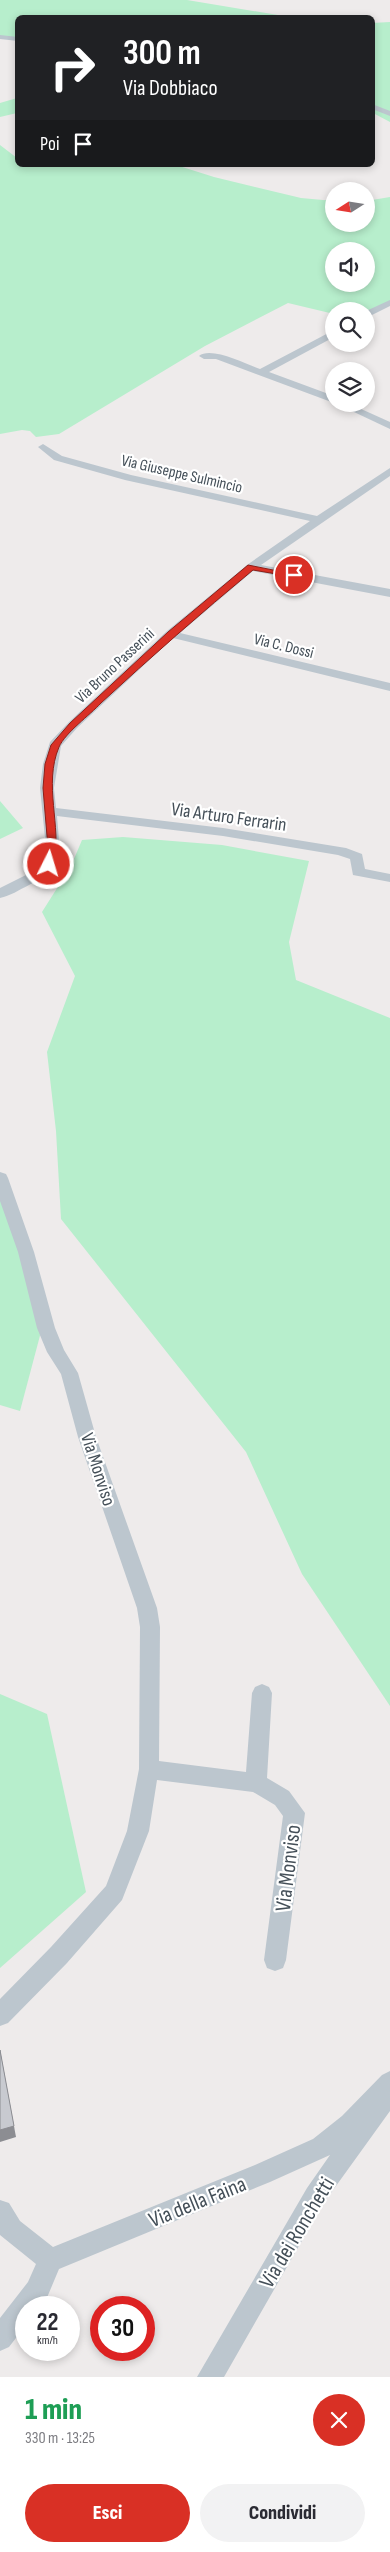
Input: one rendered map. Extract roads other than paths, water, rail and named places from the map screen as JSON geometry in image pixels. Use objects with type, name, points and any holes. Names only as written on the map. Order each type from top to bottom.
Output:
[{"type":"street","points":[[0,37],[15,39]]},
{"type":"street","points":[[375,107],[390,114]]},
{"type":"street","points":[[375,311],[390,303]]},
{"type":"street","points":[[262,372],[325,338]]},
{"type":"street","points":[[204,356],[217,356],[325,396]]},
{"type":"street","points":[[359,412],[390,426]]},
{"type":"street","name":"Via Giuseppe Sulmincio","points":[[43,447],[58,458],[129,478],[318,520]]},
{"type":"street","name":"Via Bruno Passerini","points":[[0,894],[39,874],[49,864],[53,848],[48,811],[49,770],[55,745],[73,725],[171,634],[251,567],[390,471]]},
{"type":"street","points":[[251,567],[390,593]]},
{"type":"street","name":"Via C. Dossi","points":[[171,634],[390,687]]},
{"type":"street","name":"Via Arturo Ferrarin","points":[[48,811],[223,832],[341,851],[357,857],[358,872],[390,878]]},
{"type":"street","name":"Via Monviso","points":[[0,1178],[26,1252],[46,1328],[56,1352],[69,1373],[87,1437],[147,1608],[150,1627],[149,1769],[138,1832],[114,1894],[59,1955],[0,2015]]},
{"type":"street","points":[[256,1783],[262,1693]]},
{"type":"street","name":"Via Monviso","points":[[149,1769],[256,1783],[282,1798],[294,1813],[275,1960]]},
{"type":"street","name":"Via della Faina","points":[[50,2260],[262,2174],[321,2147],[350,2124],[390,2083]]},
{"type":"street","name":"Via dei Ronchetti","points":[[210,2377],[315,2196],[390,2091]]},
{"type":"street","points":[[0,2212],[11,2230],[50,2260],[37,2291],[0,2338]]}]
